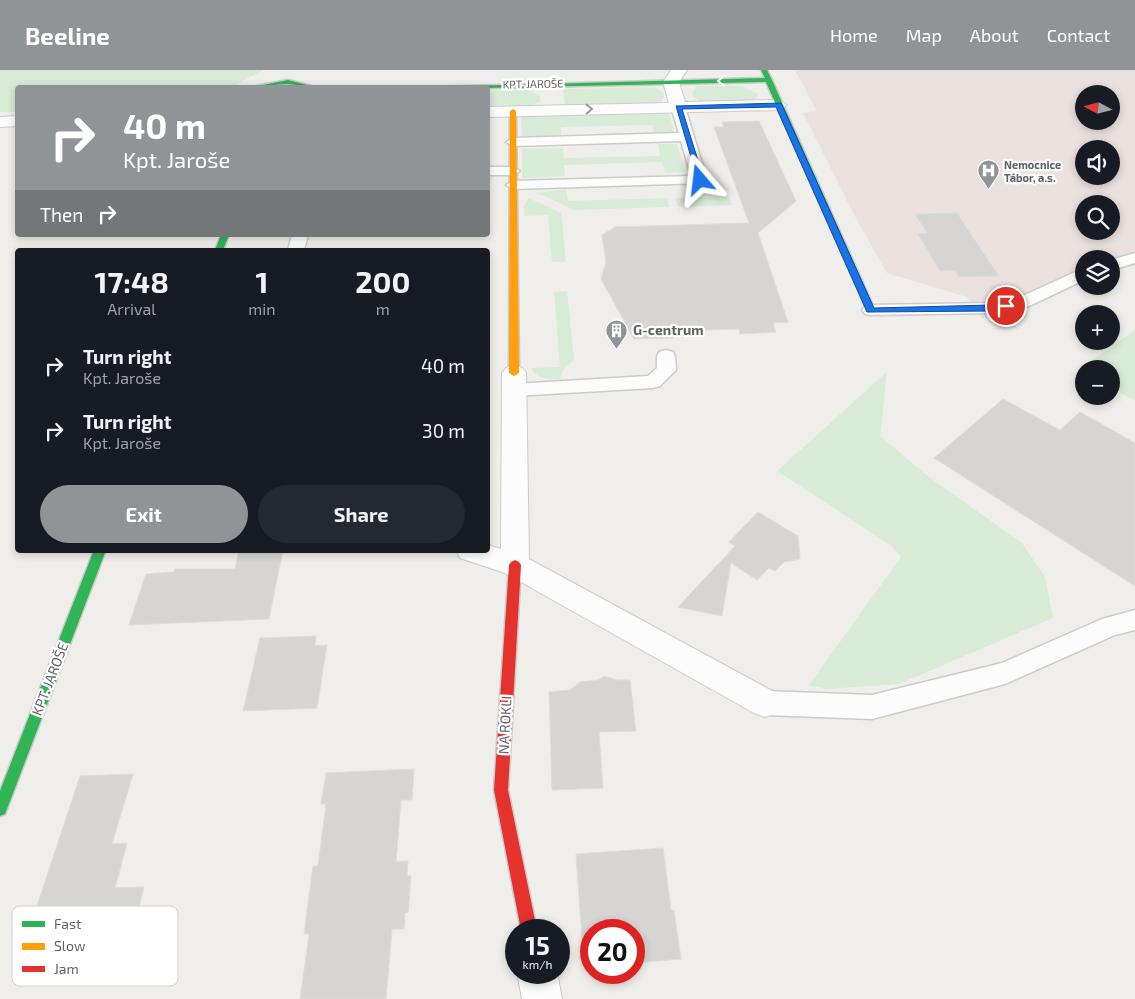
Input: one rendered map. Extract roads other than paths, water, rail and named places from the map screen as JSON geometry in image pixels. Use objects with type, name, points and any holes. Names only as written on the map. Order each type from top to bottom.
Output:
[{"type":"street","points":[[288,82],[292,70]]},
{"type":"street","name":"KPT. JAROŠE","points":[[490,86],[551,84],[675,76],[767,75],[871,310]]},
{"type":"street","points":[[675,76],[678,107]]},
{"type":"street","points":[[269,85],[288,82],[305,85]]},
{"type":"street","points":[[551,84],[552,110]]},
{"type":"street","name":"KPT. JAROŠE","points":[[490,112],[779,104]]},
{"type":"street","name":"KPT. JAROŠE","points":[[513,111],[514,381]]},
{"type":"street","points":[[0,122],[15,121]]},
{"type":"street","points":[[514,381],[515,565]]},
{"type":"street","name":"KPT. JAROŠE","points":[[0,809],[99,553]]},
{"type":"street","points":[[479,553],[515,565],[765,703]]},
{"type":"street","name":"NA ROKLI","points":[[515,565],[501,790],[527,919]]},
{"type":"street","points":[[539,984],[542,999]]},
{"type":"lane","points":[[490,172],[513,178],[700,180],[678,107]]},
{"type":"lane","points":[[513,142],[688,138]]},
{"type":"lane","points":[[1120,262],[1135,258]]},
{"type":"lane","points":[[871,310],[992,308],[1011,305],[1021,303],[1075,277]]},
{"type":"lane","points":[[514,381],[653,382],[667,370],[666,356]]},
{"type":"lane","points":[[765,703],[872,707],[1005,673],[1112,626],[1135,620]]},
{"type":"place","name":"Nemocnice Tábor, a.s.","points":[[988,190]]},
{"type":"place","name":"G-centrum","points":[[617,349]]}]
